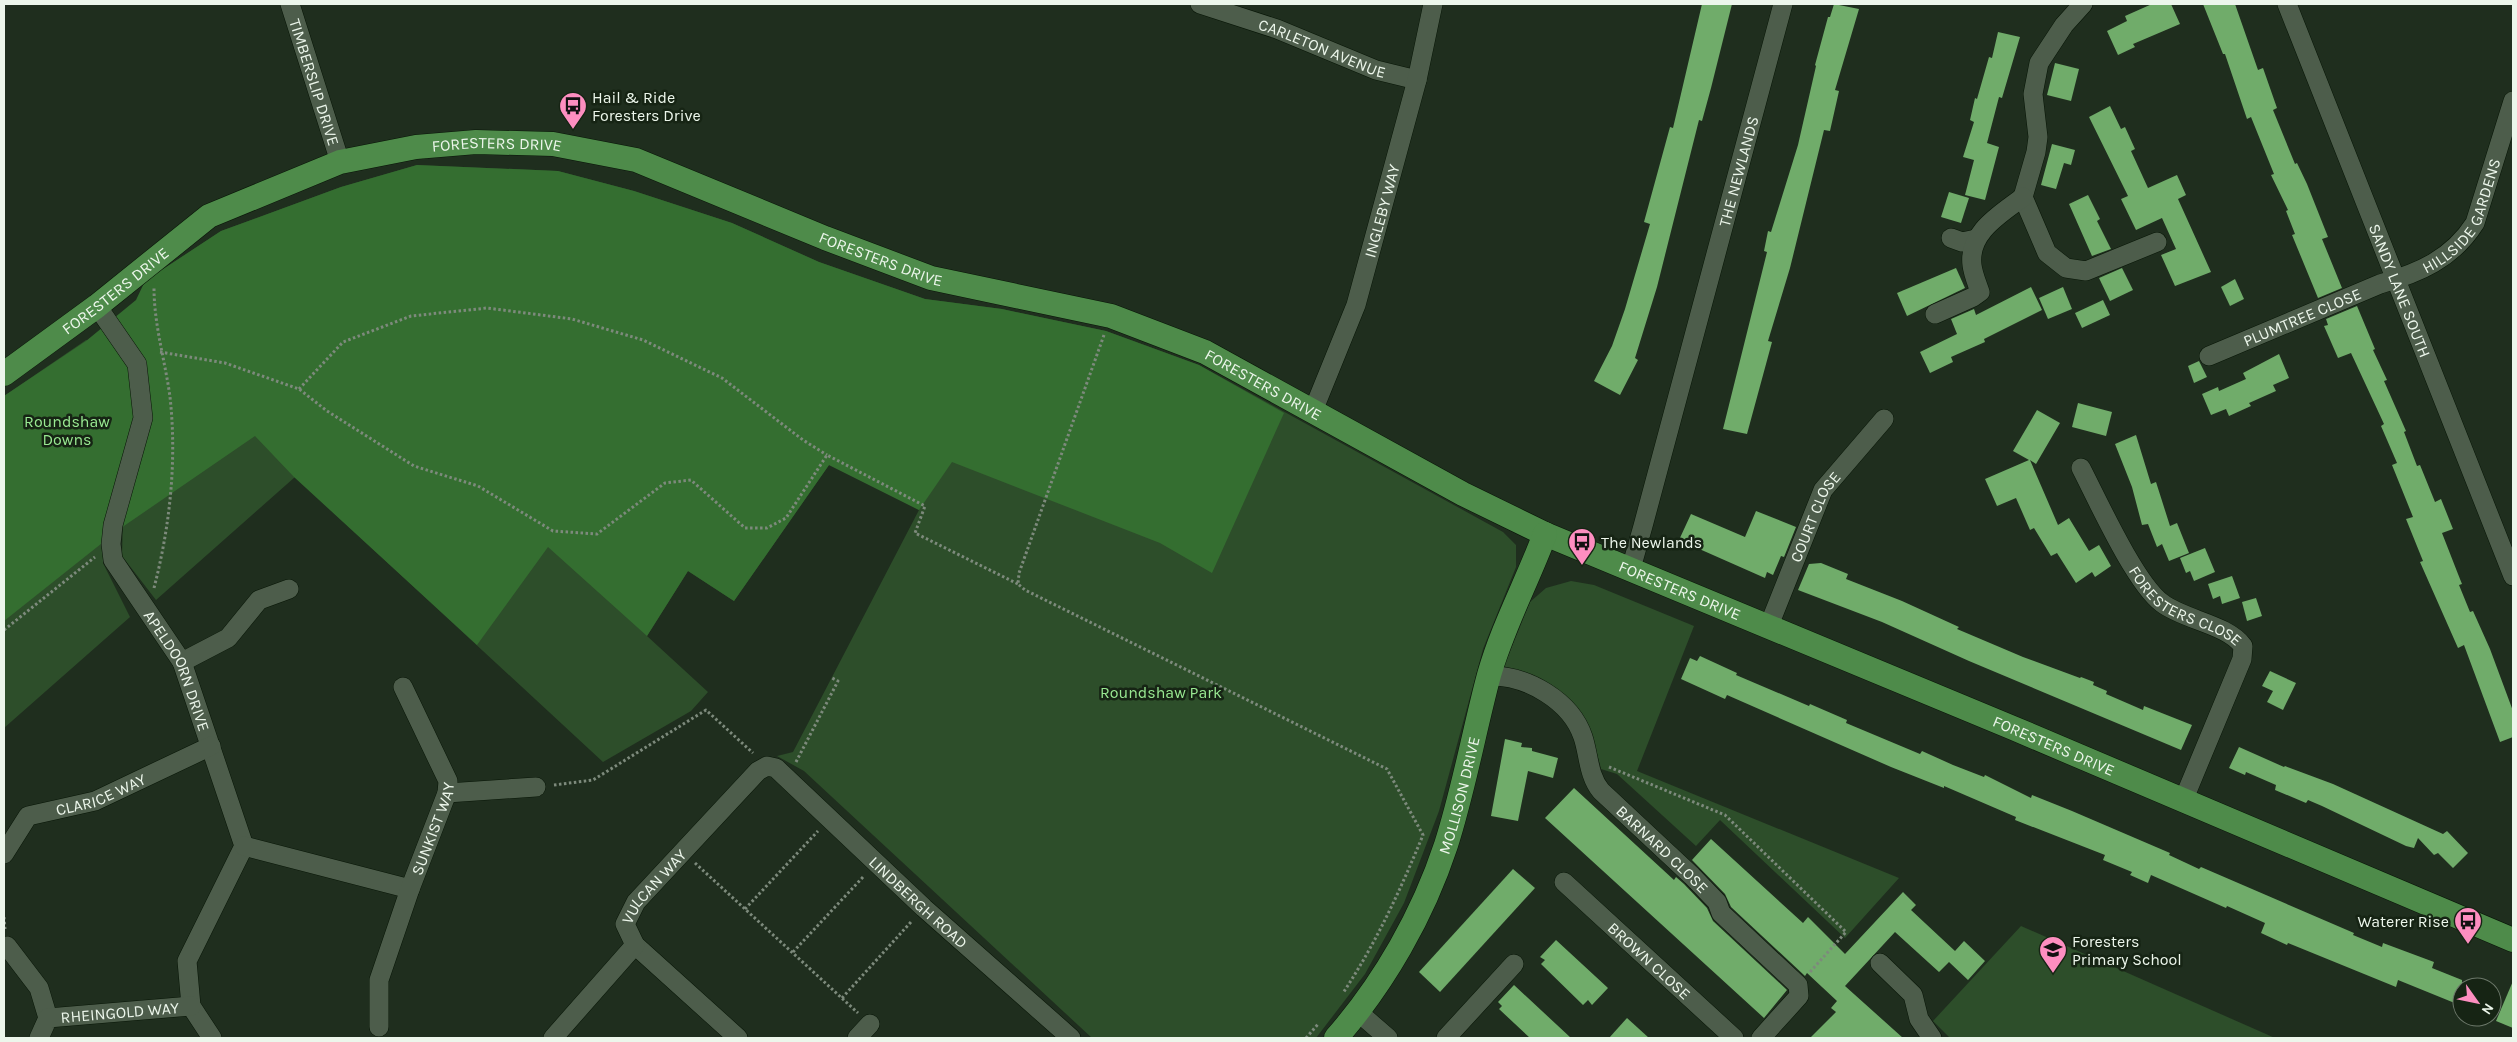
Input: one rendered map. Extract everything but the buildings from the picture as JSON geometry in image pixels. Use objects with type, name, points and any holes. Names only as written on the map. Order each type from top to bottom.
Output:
[{"type":"main road","name":"FORESTERS DRIVE","points":[[4,374],[97,306],[209,216],[340,162],[416,147],[476,142],[553,144],[627,158],[825,238],[931,278],[1111,316],[1205,352],[1463,494],[1546,534],[1628,570],[2013,728],[2513,940]]},
{"type":"main road","name":"MOLLISON DRIVE","points":[[1336,1038],[1350,1002],[1403,942],[1442,855],[1489,676],[1510,614],[1546,534]]},
{"type":"street","name":"TIMBERSLIP DRIVE","points":[[290,4],[340,162]]},
{"type":"street","name":"CARLETON AVENUE","points":[[1200,4],[1277,29],[1376,70],[1417,80]]},
{"type":"street","name":"INGLEBY WAY","points":[[1314,411],[1356,305],[1417,80],[1434,4]]},
{"type":"street","name":"THE NEWLANDS","points":[[1628,570],[1634,558],[1648,507],[1783,4]]},
{"type":"street","points":[[1935,314],[1973,298],[1980,292],[1972,267],[1972,256],[1976,239],[1992,220],[2023,197],[2036,152],[2038,137],[2034,94],[2040,62],[2064,25],[2083,4]]},
{"type":"street","name":"SANDY LANE SOUTH","points":[[2287,4],[2513,576]]},
{"type":"street","name":"HILLSIDE GARDENS","points":[[2396,280],[2451,253],[2464,241],[2475,223],[2484,199],[2513,101]]},
{"type":"street","points":[[2023,197],[2047,253],[2057,263],[2076,271],[2086,271],[2101,266],[2157,242]]},
{"type":"street","points":[[1951,238],[1962,242],[1976,239]]},
{"type":"street","name":"PLUMTREE CLOSE","points":[[2209,356],[2380,284],[2396,280]]},
{"type":"street","name":"APELDOORN DRIVE","points":[[97,306],[137,364],[143,418],[113,524],[111,544],[113,560],[182,662],[244,846]]},
{"type":"street","name":"COURT CLOSE","points":[[1768,628],[1823,490],[1884,418]]},
{"type":"street","name":"FORESTERS CLOSE","points":[[2080,468],[2123,548],[2153,595],[2168,608],[2234,636],[2243,646],[2242,659],[2183,801]]},
{"type":"street","points":[[182,662],[228,638],[259,600],[289,589]]},
{"type":"street","name":"BARNARD CLOSE","points":[[1489,676],[1500,676],[1523,682],[1552,697],[1564,706],[1579,726],[1589,758],[1591,775],[1601,791],[1692,876],[1717,902],[1721,913],[1798,985]]},
{"type":"street","name":"SUNKIST WAY","points":[[379,1027],[379,980],[410,889],[447,793],[448,782],[403,686]]},
{"type":"street","name":"CLARICE WAY","points":[[4,854],[28,816],[95,801],[211,746]]},
{"type":"street","name":"LINDBERGH ROAD","points":[[767,766],[776,768],[924,908],[1071,1038]]},
{"type":"street","name":"VULCAN WAY","points":[[553,1038],[635,945],[625,924],[636,902],[758,770],[767,766]]},
{"type":"street","points":[[447,793],[536,787]]},
{"type":"street","points":[[212,1038],[191,1006],[187,961],[244,846]]},
{"type":"street","name":"SUNKIST WAY","points":[[244,846],[410,889]]},
{"type":"street","name":"BROWN CLOSE","points":[[1564,882],[1734,1038]]},
{"type":"street","points":[[635,945],[738,1038]]},
{"type":"street","name":"RHEINGOLD WAY","points":[[7,946],[39,988],[48,1018],[40,1038]]},
{"type":"street","points":[[1880,963],[1913,995],[1919,1019],[1932,1038]]},
{"type":"street","points":[[1446,1038],[1514,964]]},
{"type":"street","points":[[1761,1038],[1800,996],[1798,985]]},
{"type":"street","points":[[1350,1002],[1388,1038]]},
{"type":"street","name":"RHEINGOLD WAY","points":[[48,1018],[191,1006]]},
{"type":"street","points":[[857,1038],[870,1024]]},
{"type":"path","points":[[152,616],[153,590],[164,548],[173,470],[170,396],[160,352],[154,304],[154,261]]},
{"type":"path","points":[[299,389],[343,342],[411,316],[487,308],[572,319],[643,340],[722,378],[803,440],[827,455],[925,506],[915,533],[1018,584],[1025,590],[1387,769],[1423,835],[1397,898],[1363,963],[1350,1002]]},
{"type":"path","points":[[1018,584],[1019,573],[1111,316]]},
{"type":"path","points":[[160,352],[225,363],[299,389],[327,410],[414,466],[478,486],[553,531],[597,534],[665,483],[691,480],[746,528],[767,528],[786,518],[827,455]]},
{"type":"path","points":[[4,630],[111,544]]},
{"type":"path","points":[[787,779],[838,681],[832,678]]},
{"type":"path","points":[[536,787],[593,780],[706,710],[767,766]]},
{"type":"path","points":[[1589,758],[1725,815],[1846,932],[1798,985]]},
{"type":"path","points":[[744,908],[829,819]]},
{"type":"path","points":[[684,852],[870,1024]]},
{"type":"path","points":[[793,952],[876,863]]},
{"type":"path","points":[[842,998],[924,908]]},
{"type":"path","points":[[1306,1038],[1325,1016]]},
{"type":"green space","name":"Roundshaw Park","points":[[417,165],[558,171],[634,191],[732,223],[819,262],[925,299],[1002,309],[1106,331],[1199,365],[1503,532],[1516,545],[1516,567],[1483,649],[1439,811],[1404,903],[1365,974],[1316,1038],[1092,1038],[804,771],[777,756],[793,752],[919,510],[829,465],[734,601],[688,571],[647,636],[708,692],[691,711],[603,762],[295,477],[156,600],[122,556],[123,518],[145,281],[221,231],[341,187]]},
{"type":"green space","points":[[417,165],[558,171],[634,191],[732,223],[819,262],[925,299],[1002,309],[1106,331],[1199,365],[1284,413],[1212,573],[1160,543],[952,462],[919,510],[829,465],[734,601],[688,571],[647,636],[548,547],[477,645],[294,477],[255,436],[121,528],[4,621],[4,396],[86,341],[136,300],[145,281],[221,231],[341,187]]},
{"type":"green space","name":"Roundshaw Downs","points":[[86,340],[107,344],[107,525],[103,563],[130,617],[4,728],[4,396]]},
{"type":"green space","points":[[1571,581],[1594,585],[1694,626],[1637,771],[1899,878],[1845,938],[1720,820],[1696,846],[1617,774],[1601,769],[1588,728],[1579,713],[1569,702],[1542,684],[1504,666],[1530,602],[1546,588]]},
{"type":"green space","name":"Foresters Primary School","points":[[2021,926],[2275,1038],[1950,1038],[1933,1021]]},
{"type":"place","name":"Hail & Ride Foresters Drive","points":[[573,130]]},
{"type":"place","name":"The Newlands","points":[[1582,566]]},
{"type":"place","name":"Waterer Rise","points":[[2468,945]]},
{"type":"place","name":"Foresters Primary School","points":[[2053,974]]}]
